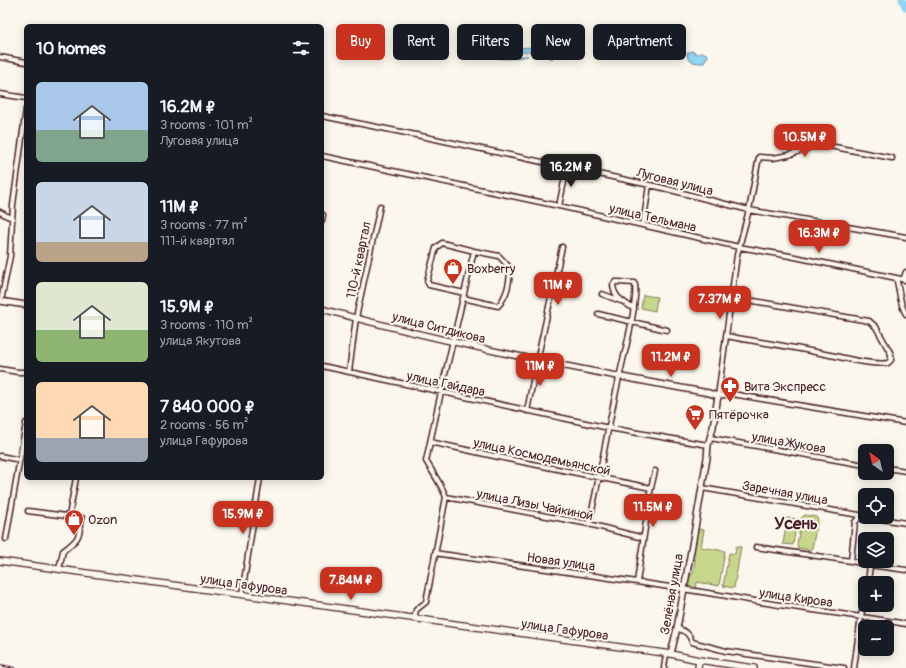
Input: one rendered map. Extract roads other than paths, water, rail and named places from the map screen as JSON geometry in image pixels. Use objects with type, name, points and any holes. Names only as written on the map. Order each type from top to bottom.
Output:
[{"type":"main road","name":"улица Гафурова","points":[[0,561],[669,654],[754,668]]},
{"type":"main road","points":[[698,668],[699,660]]},
{"type":"street","points":[[0,57],[24,62]]},
{"type":"street","points":[[0,94],[24,98]]},
{"type":"street","name":"Луговая улица","points":[[324,116],[649,185],[749,210],[906,237]]},
{"type":"street","points":[[24,124],[13,205],[10,256],[1,301],[24,305]]},
{"type":"street","points":[[718,396],[737,255],[749,210],[759,157],[773,158],[789,155],[819,144],[892,158]]},
{"type":"street","name":"улица Тельмана","points":[[324,156],[559,206],[739,247],[904,280]]},
{"type":"street","points":[[559,206],[567,167]]},
{"type":"street","points":[[643,225],[649,185]]},
{"type":"street","name":"110-й квартал","points":[[349,372],[356,318],[380,206]]},
{"type":"street","points":[[0,212],[12,218]]},
{"type":"street","points":[[442,244],[499,256],[510,268],[510,276],[504,299],[498,306],[463,296],[429,285],[427,281],[436,248],[442,244]]},
{"type":"street","points":[[527,411],[562,247]]},
{"type":"street","points":[[414,619],[416,610],[426,602],[446,497],[426,461],[440,392],[474,251]]},
{"type":"street","points":[[904,280],[906,272]]},
{"type":"street","points":[[896,278],[906,314]]},
{"type":"street","points":[[589,524],[619,377],[632,322],[636,289],[634,283],[615,282],[613,289],[621,301]]},
{"type":"street","points":[[602,294],[621,301],[634,309]]},
{"type":"street","points":[[726,336],[872,363],[888,363],[891,360],[890,354],[876,327],[870,321],[731,298]]},
{"type":"street","name":"улица Ситдикова","points":[[324,310],[452,342],[619,377],[718,396],[732,394],[906,423]]},
{"type":"street","points":[[598,314],[667,330]]},
{"type":"street","name":"улица Гайдара","points":[[324,366],[609,428],[708,445]]},
{"type":"street","points":[[0,369],[24,372]]},
{"type":"street","name":"Зелёная улица","points":[[669,654],[677,628],[702,488],[708,445],[718,396]]},
{"type":"street","points":[[6,539],[24,435]]},
{"type":"street","name":"улица Жукова","points":[[710,438],[858,464]]},
{"type":"street","name":"улица Космодемьянской","points":[[430,442],[651,488]]},
{"type":"street","points":[[0,456],[20,460]]},
{"type":"street","points":[[894,469],[906,471]]},
{"type":"street","points":[[637,582],[651,488],[655,471]]},
{"type":"street","points":[[69,516],[76,480]]},
{"type":"street","points":[[242,594],[260,480]]},
{"type":"street","name":"Заречная улица","points":[[702,488],[858,515]]},
{"type":"street","name":"улица Лизы Чайкиной","points":[[446,497],[589,524],[643,538]]},
{"type":"street","points":[[28,511],[82,518],[79,533],[75,542],[63,551],[59,569]]},
{"type":"street","points":[[851,561],[855,522],[858,520]]},
{"type":"street","points":[[894,521],[906,523]]},
{"type":"street","points":[[756,547],[858,562]]},
{"type":"street","name":"Новая улица","points":[[435,553],[683,589]]},
{"type":"street","points":[[892,568],[906,570]]},
{"type":"street","name":"улица Кирова","points":[[683,589],[732,598],[861,616],[906,624]]},
{"type":"street","points":[[854,668],[862,612]]},
{"type":"street","points":[[677,628],[689,634],[692,642],[726,651],[844,668]]},
{"type":"street","points":[[664,668],[669,654]]},
{"type":"water","points":[[531,47],[531,52],[524,52],[523,48]]},
{"type":"water","points":[[692,51],[697,54],[705,53],[708,57],[704,63],[692,62],[688,59],[687,53]]},
{"type":"waterway","name":"Усень","points":[[902,0],[906,8]]},
{"type":"railway","points":[[0,665],[14,668]]},
{"type":"place","name":"Boxberry","points":[[453,285]]},
{"type":"place","name":"Вита Экспресс","points":[[730,403]]},
{"type":"place","name":"Пятёрочка","points":[[695,431]]},
{"type":"place","name":"Ozon","points":[[74,536]]},
{"type":"district","name":"Усень","points":[[796,523]]}]
